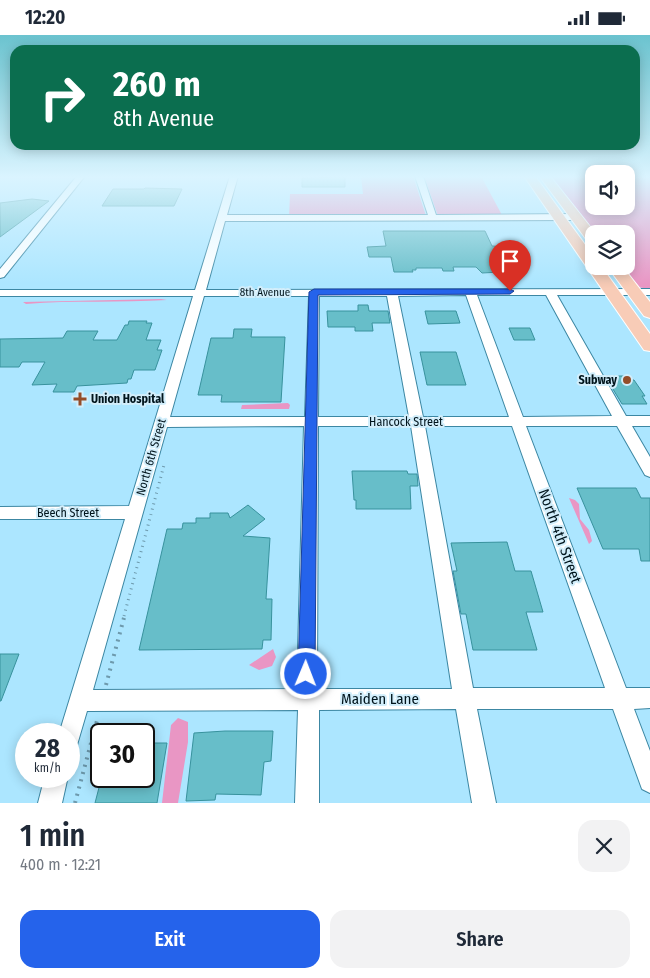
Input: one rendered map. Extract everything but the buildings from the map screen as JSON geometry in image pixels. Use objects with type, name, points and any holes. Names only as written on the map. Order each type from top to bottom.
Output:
[{"type":"highway","points":[[554,212],[650,346]]},
{"type":"highway","points":[[572,212],[585,228]]},
{"type":"highway","points":[[621,275],[650,313]]},
{"type":"street","points":[[0,275],[52,212]]},
{"type":"street","name":"North 6th Street","points":[[73,723],[223,212]]},
{"type":"street","points":[[431,212],[433,218]]},
{"type":"street","points":[[221,218],[576,217]]},
{"type":"street","name":"North 4th Street","points":[[470,291],[650,781]]},
{"type":"street","points":[[549,291],[620,421],[636,443],[650,471]]},
{"type":"street","points":[[307,803],[308,699],[306,674],[314,292]]},
{"type":"street","points":[[392,292],[417,421],[464,699],[484,803]]},
{"type":"street","name":"8th Avenue","points":[[0,293],[650,292]]},
{"type":"street","name":"Hancock Street","points":[[161,422],[650,421]]},
{"type":"street","name":"Beech Street","points":[[0,513],[135,512]]},
{"type":"street","name":"Maiden Lane","points":[[80,701],[650,698]]},
{"type":"street","points":[[50,803],[54,788]]},
{"type":"path","points":[[75,803],[166,458]]},
{"type":"shaded area","points":[[289,212],[425,212],[426,216],[289,217]]},
{"type":"shaded area","points":[[437,212],[500,212],[503,217],[438,216]]},
{"type":"shaded area","points":[[578,212],[585,212],[585,215],[635,215],[635,212],[650,212],[650,289],[637,287],[628,275],[635,275],[635,225],[589,225]]},
{"type":"shaded area","points":[[167,300],[26,304],[23,302]]},
{"type":"shaded area","points":[[288,403],[290,405],[289,409],[241,409],[242,405]]},
{"type":"shaded area","points":[[569,498],[579,504],[580,519],[589,530],[592,541],[589,544]]},
{"type":"shaded area","points":[[273,649],[276,657],[272,666],[259,670],[249,665]]},
{"type":"shaded area","points":[[178,718],[188,722],[188,742],[178,803],[162,803],[171,725]]},
{"type":"place","name":"Subway","points":[[627,380]]},
{"type":"place","name":"Union Hospital","points":[[80,399]]},
{"type":"route","points":[[306,674],[314,292],[510,291]]}]
